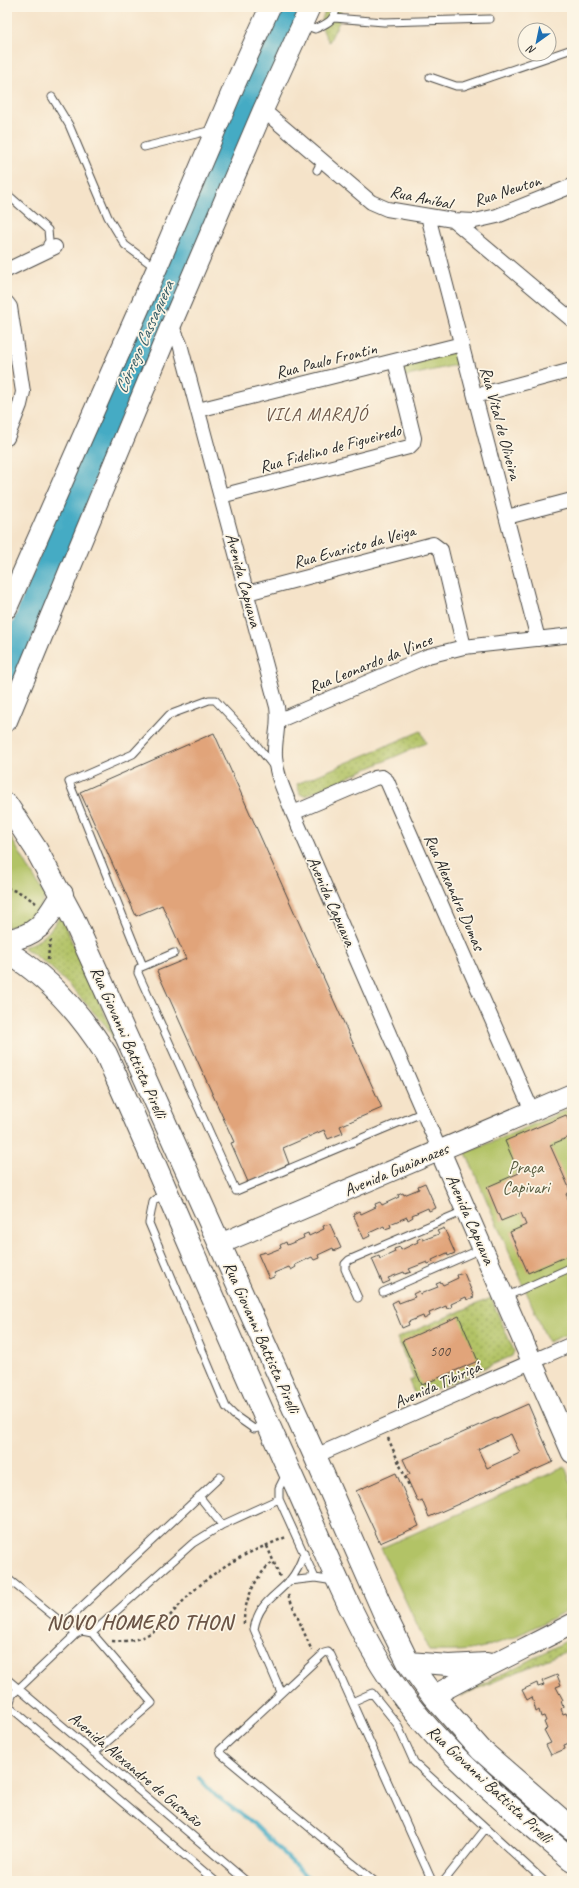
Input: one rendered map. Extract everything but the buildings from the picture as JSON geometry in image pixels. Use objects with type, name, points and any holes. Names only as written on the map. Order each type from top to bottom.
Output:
[{"type":"highway","name":"Rua Giovanni Battista Pirelli","points":[[7,805],[36,849],[62,894],[98,971],[384,1613],[408,1662],[433,1696],[481,1750],[572,1829]]},
{"type":"highway","points":[[7,940],[28,935],[38,928],[62,894]]},
{"type":"highway","name":"Rua Giovanni Battista Pirelli","points":[[7,952],[60,992],[76,1011],[106,1054],[268,1425],[340,1582],[378,1659],[391,1680],[421,1719],[479,1779],[572,1860]]},
{"type":"highway","points":[[421,1719],[433,1696]]},
{"type":"main road","points":[[7,608],[270,7]]},
{"type":"main road","points":[[7,722],[171,325],[263,110],[310,7]]},
{"type":"main road","name":"Avenida Guaianazes","points":[[220,1244],[572,1094]]},
{"type":"main road","name":"Avenida Capuava","points":[[440,1151],[572,1452]]},
{"type":"main road","points":[[433,1696],[493,1663],[519,1652],[572,1624]]},
{"type":"main road","points":[[408,1662],[449,1666],[493,1663]]},
{"type":"street","name":"Rua Aníbal","points":[[263,110],[319,165],[371,202],[387,209],[453,220],[572,320]]},
{"type":"street","name":"Rua Newton","points":[[453,220],[475,221],[497,216],[572,186]]},
{"type":"street","name":"Rua Vital de Oliveira","points":[[428,216],[538,639]]},
{"type":"street","points":[[7,270],[55,247]]},
{"type":"street","points":[[7,303],[10,307],[23,392],[7,438]]},
{"type":"street","name":"Avenida Capuava","points":[[171,325],[180,344],[280,720],[275,756],[278,774],[293,813],[440,1151]]},
{"type":"street","name":"Rua Paulo Frontin","points":[[198,410],[462,344]]},
{"type":"street","name":"Rua Fidelino de Figueiredo","points":[[221,496],[409,447],[413,443],[414,438],[395,361]]},
{"type":"street","points":[[475,396],[572,370]]},
{"type":"street","points":[[507,517],[572,500]]},
{"type":"street","name":"Rua Evaristo da Veiga","points":[[247,593],[433,544],[441,550],[464,648]]},
{"type":"street","name":"Rua Leonardo da Vince","points":[[280,720],[428,656],[464,648],[572,635]]},
{"type":"street","name":"Rua Alexandre Dumas","points":[[293,813],[375,778],[382,777],[387,781],[532,1111]]},
{"type":"street","name":"Avenida Tibiriçá","points":[[315,1456],[572,1344]]},
{"type":"lane","points":[[334,18],[336,7]]},
{"type":"lane","points":[[302,25],[315,29],[334,18],[384,22],[490,19]]},
{"type":"lane","points":[[430,77],[456,86],[464,86],[572,49]]},
{"type":"lane","points":[[52,97],[69,125],[108,217],[125,245],[157,268]]},
{"type":"lane","points":[[144,147],[216,129]]},
{"type":"lane","points":[[7,194],[48,230],[49,241],[47,244],[55,247]]},
{"type":"lane","points":[[143,966],[69,782],[133,754],[169,716],[209,700],[215,700],[251,738],[278,774]]},
{"type":"lane","points":[[174,953],[137,970],[236,1191],[424,1112]]},
{"type":"lane","points":[[166,1191],[153,1202],[149,1223],[226,1407],[234,1415],[254,1429],[268,1425]]},
{"type":"lane","points":[[358,1298],[345,1269],[345,1264],[349,1260],[466,1210]]},
{"type":"lane","points":[[383,1292],[483,1248]]},
{"type":"lane","points":[[505,1297],[572,1267]]},
{"type":"lane","points":[[288,1468],[279,1488],[279,1499],[315,1578]]},
{"type":"lane","points":[[63,1624],[220,1477]]},
{"type":"lane","points":[[200,1496],[222,1525]]},
{"type":"lane","points":[[94,1635],[193,1543],[222,1525],[279,1499]]},
{"type":"lane","points":[[281,1692],[254,1633],[255,1623],[266,1602],[286,1583],[304,1553]]},
{"type":"lane","points":[[7,1578],[76,1634]]},
{"type":"lane","points":[[286,1583],[315,1578],[340,1582]]},
{"type":"lane","points":[[94,1753],[152,1703],[94,1635],[82,1631],[76,1634],[12,1695],[8,1707],[215,1881]]},
{"type":"lane","points":[[374,1881],[221,1754],[220,1750],[222,1746],[316,1660],[324,1653],[328,1652],[331,1655],[432,1881]]},
{"type":"lane","name":"Avenida Alexandre de Gusmão","points":[[7,1679],[246,1881]]},
{"type":"lane","points":[[352,1702],[372,1693],[397,1724],[414,1762],[544,1881]]},
{"type":"lane","points":[[444,1881],[486,1828]]},
{"type":"path","points":[[39,975],[48,965],[48,948],[52,938]]},
{"type":"path","points":[[391,1446],[410,1488]]},
{"type":"path","points":[[94,1635],[114,1641],[137,1639],[147,1636],[164,1624],[187,1597],[218,1571],[232,1562],[295,1533]]},
{"type":"path","points":[[266,1546],[273,1562],[286,1583],[316,1660]]},
{"type":"path","points":[[254,1633],[245,1629],[245,1608],[261,1573],[273,1562]]},
{"type":"green space","points":[[327,7],[341,7],[339,22],[329,42],[322,28],[322,21]]},
{"type":"green space","points":[[453,352],[458,356],[460,364],[403,377],[402,366]]},
{"type":"green space","points":[[421,731],[426,743],[305,796],[300,794],[297,784]]},
{"type":"green space","points":[[7,831],[45,896],[36,913],[31,918],[20,924],[7,927]]},
{"type":"green space","points":[[60,915],[120,1048],[119,1049],[106,1026],[69,985],[48,965],[23,947],[35,942],[45,935]]},
{"type":"green space","name":"Praça Capivari","points":[[572,1108],[572,1332],[548,1342],[466,1153]]},
{"type":"green space","points":[[491,1298],[514,1351],[512,1356],[416,1398],[409,1381],[414,1379],[397,1338]]},
{"type":"green space","points":[[565,1467],[572,1485],[572,1608],[525,1632],[488,1646],[464,1651],[429,1651],[381,1548]]},
{"type":"green space","points":[[572,1638],[572,1649],[460,1696]]},
{"type":"waterway","name":"Córrego Cassaquera","points":[[7,670],[101,435],[162,300],[290,7]]},
{"type":"waterway","points":[[199,1778],[216,1796],[253,1823],[311,1881]]},
{"type":"district","name":"VILA MARAJÓ","points":[[316,414]]},
{"type":"district","name":"NOVO HOMERO THON","points":[[140,1622]]}]
